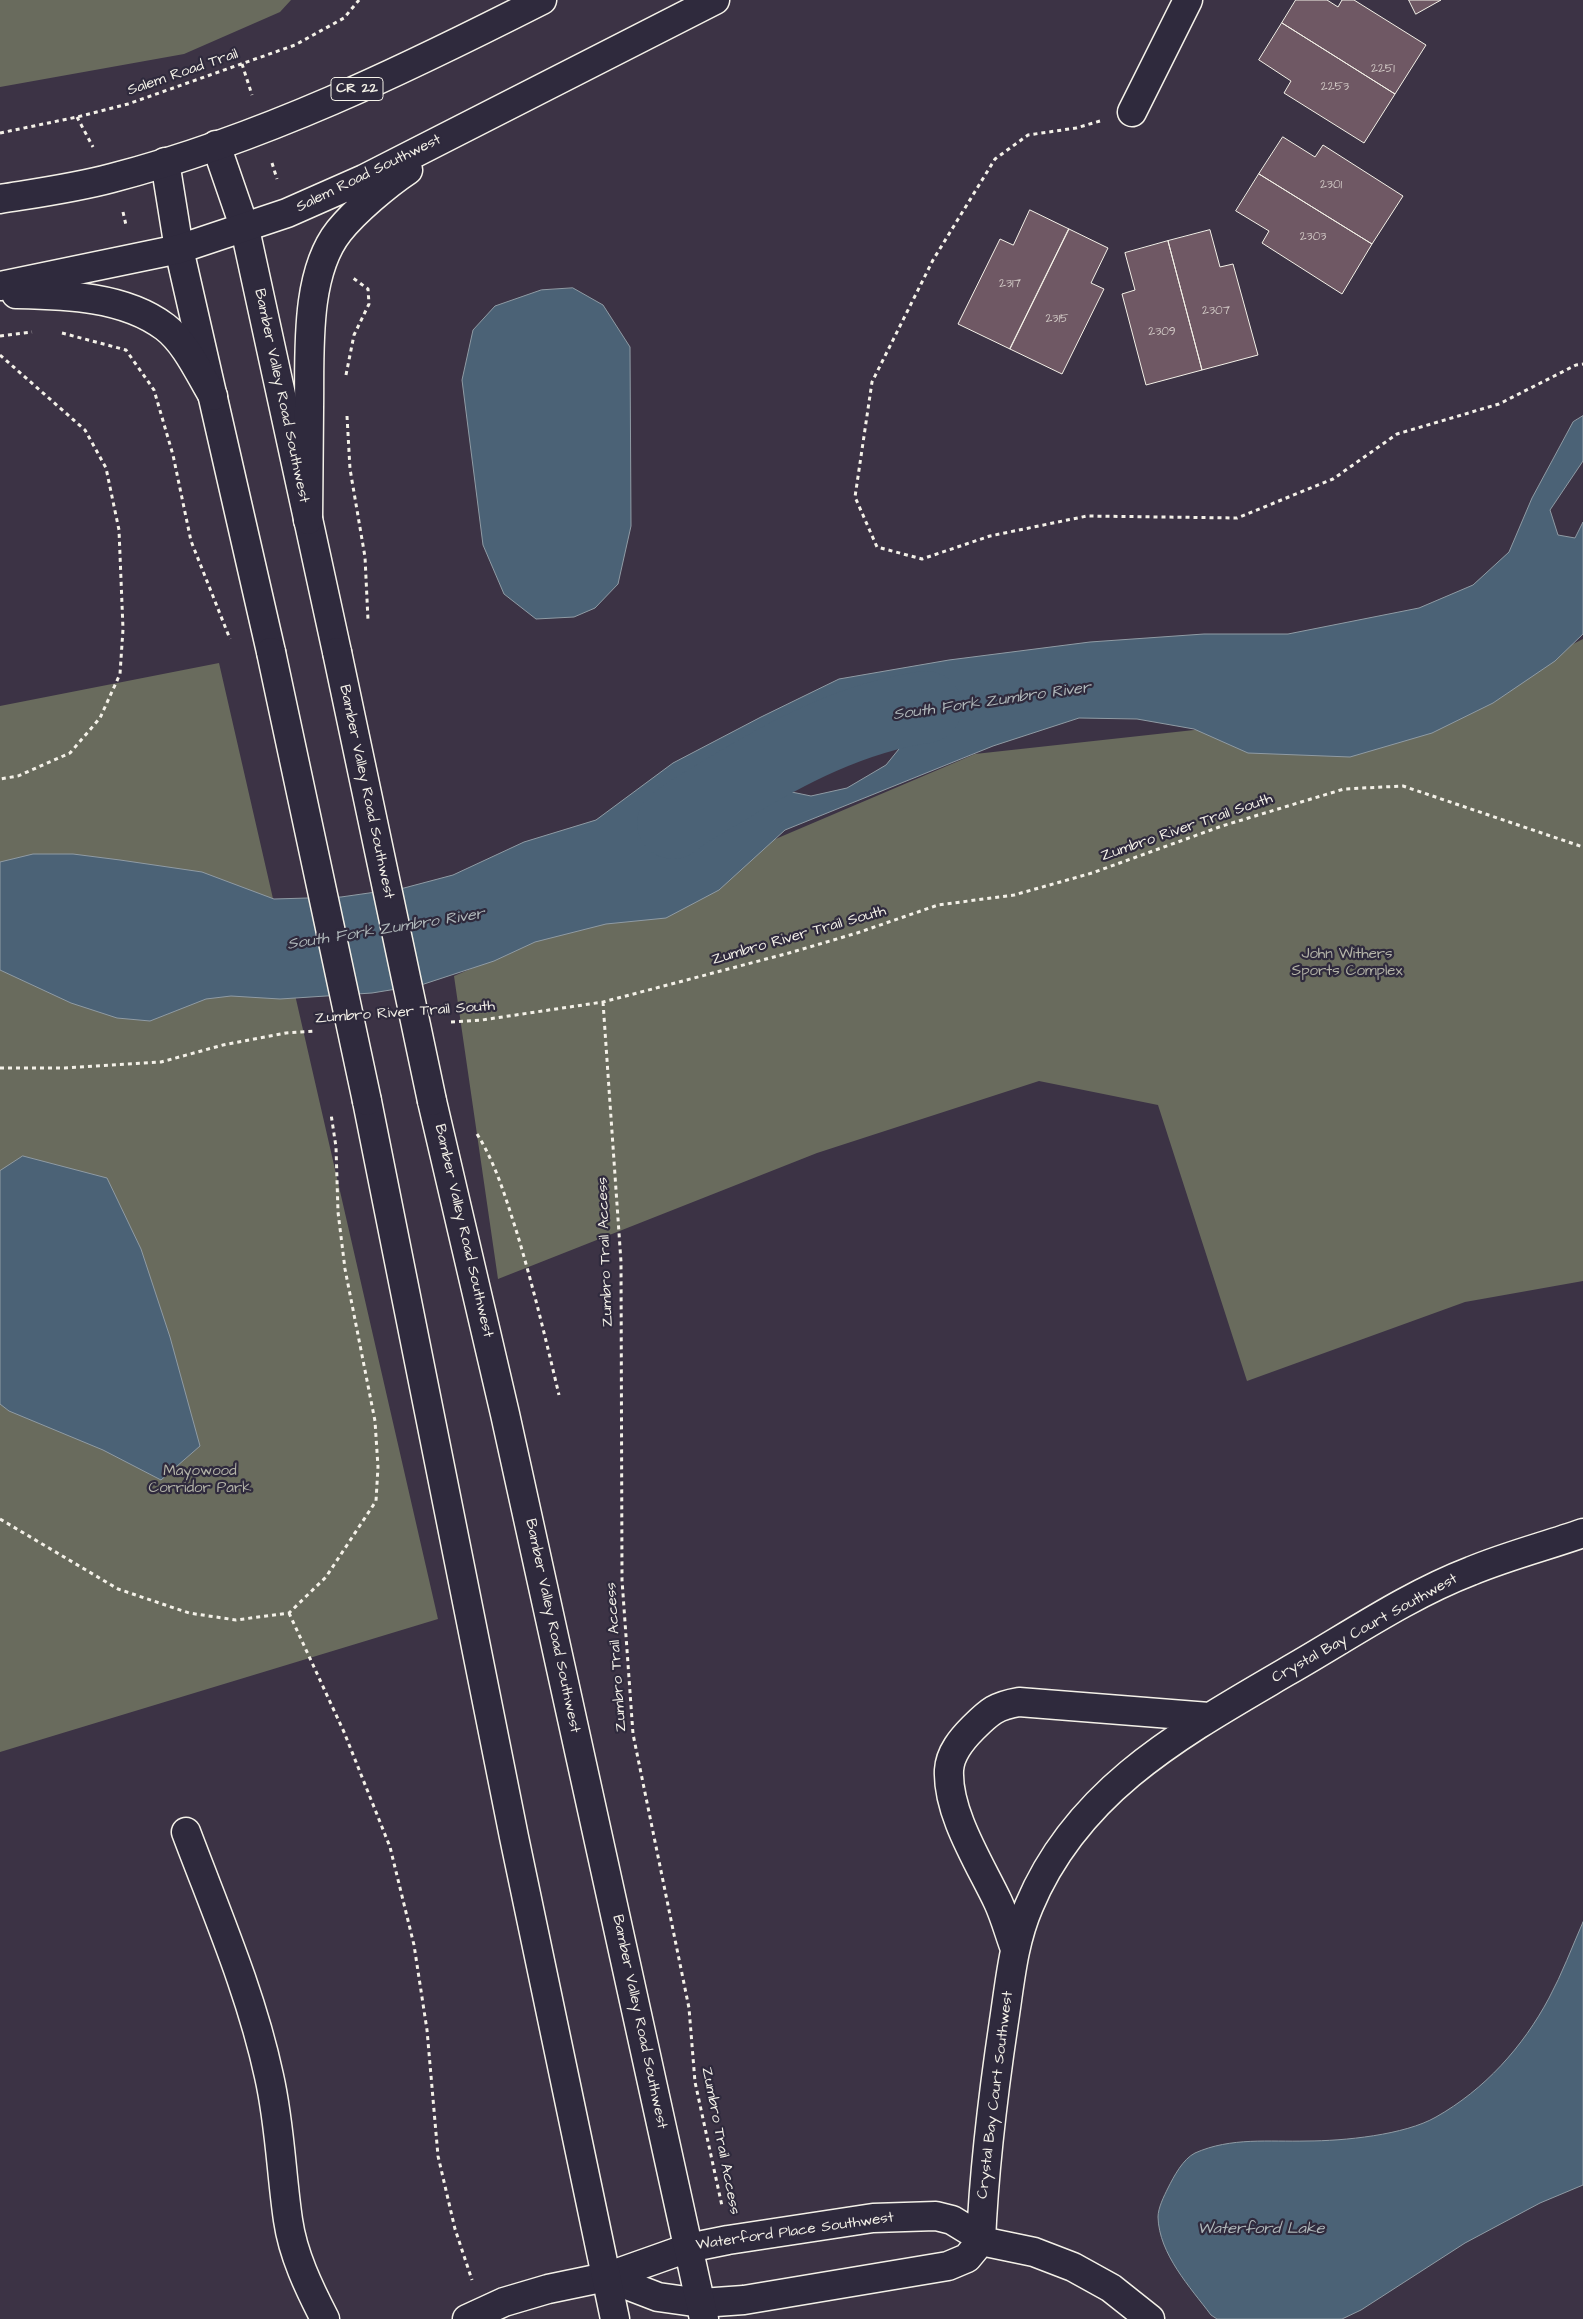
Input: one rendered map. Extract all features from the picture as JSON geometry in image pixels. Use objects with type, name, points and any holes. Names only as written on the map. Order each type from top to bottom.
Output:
[{"type":"main road","name":"CR 22","points":[[0,199],[111,179],[262,129],[346,94],[466,39],[542,0]]},
{"type":"main road","name":"Salem Road Southwest","points":[[0,286],[179,249],[287,214],[364,179],[715,0]]},
{"type":"main road","points":[[1132,112],[1188,0]]},
{"type":"main road","points":[[308,520],[310,341],[315,290],[324,258],[339,231],[389,183],[490,115]]},
{"type":"main road","name":"Bamber Valley Road Southwest","points":[[216,145],[245,228],[432,1101],[505,1414],[702,2311]]},
{"type":"main road","points":[[165,162],[179,249],[271,652],[366,1101],[514,1837],[615,2319]]},
{"type":"main road","points":[[0,293],[53,295],[97,300],[139,311],[166,327],[183,347],[213,396]]},
{"type":"main road","name":"Crystal Bay Court Southwest","points":[[981,2241],[984,2167],[1015,1949],[1029,1906],[1051,1865],[1070,1835],[1095,1804],[1165,1745],[1209,1717],[1436,1587],[1470,1571],[1583,1533]]},
{"type":"main road","name":"Crystal Bay Court Southwest","points":[[1015,1949],[999,1904],[958,1816],[950,1792],[949,1768],[957,1747],[984,1717],[1000,1706],[1019,1702],[1209,1717]]},
{"type":"main road","points":[[186,1832],[256,2026],[269,2076],[277,2122],[288,2221],[296,2254],[325,2319]]},
{"type":"main road","name":"Waterford Place Southwest","points":[[475,2315],[504,2302],[548,2289],[606,2277],[688,2248],[873,2218],[936,2216],[952,2220],[970,2231],[981,2241],[1034,2252],[1073,2267],[1111,2288],[1150,2319]]},
{"type":"main road","points":[[606,2277],[702,2311],[744,2300],[948,2266],[967,2258],[981,2241]]},
{"type":"path","name":"Salem Road Trail","points":[[0,133],[128,104],[286,48],[344,18],[358,0]]},
{"type":"path","points":[[1132,112],[1076,128],[1028,134],[995,159],[933,260],[872,382],[855,497],[877,546],[922,559],[990,536],[1087,516],[1237,518],[1333,480],[1397,434],[1499,404],[1576,365],[1583,364]]},
{"type":"path","points":[[0,336],[39,331]]},
{"type":"path","points":[[57,332],[126,350],[154,390],[173,455],[191,541],[230,641]]},
{"type":"path","points":[[0,355],[85,430],[106,468],[119,530],[123,629],[120,674],[100,718],[70,753],[18,776],[0,780]]},
{"type":"path","name":"Zumbro River Trail South","points":[[442,1023],[482,1020],[603,1002],[789,953],[857,933],[938,905],[1014,895],[1083,876],[1222,826],[1344,790],[1403,786],[1583,847]]},
{"type":"path","name":"Zumbro Trail Access","points":[[603,1002],[621,1262],[622,1580],[632,1734],[689,2008],[694,2082],[728,2240]]},
{"type":"path","name":"Zumbro River Trail South","points":[[0,1068],[65,1068],[161,1062],[223,1044],[286,1033],[325,1030]]},
{"type":"path","points":[[0,1520],[118,1589],[189,1613],[236,1620],[289,1613],[326,1577],[376,1501],[378,1468],[376,1421],[345,1269],[338,1212],[336,1147],[330,1108]]},
{"type":"path","points":[[474,1128],[488,1151],[506,1199],[532,1282],[559,1395]]},
{"type":"path","points":[[289,1613],[344,1732],[390,1847],[414,1946],[427,2030],[438,2156],[475,2315]]},
{"type":"green space","points":[[0,0],[291,0],[280,12],[184,54],[0,87]]},
{"type":"green space","name":"John Withers Sports Complex","points":[[1583,639],[1583,1281],[1465,1302],[1247,1381],[1158,1105],[1039,1081],[817,1153],[498,1279],[454,976],[975,754],[1194,730],[1410,725]]},
{"type":"green space","name":"Mayowood Corridor Park","points":[[219,663],[438,1619],[0,1752],[0,706]]},
{"type":"water","points":[[573,288],[603,305],[630,347],[631,526],[618,584],[595,608],[574,617],[536,619],[504,594],[483,545],[462,380],[473,330],[495,306],[541,290]]},
{"type":"water","points":[[1583,416],[1583,461],[1550,510],[1558,535],[1575,538],[1583,522],[1583,634],[1555,661],[1493,703],[1432,733],[1350,757],[1248,753],[1194,729],[1137,719],[1079,718],[993,746],[785,830],[719,890],[666,918],[606,924],[535,942],[494,961],[421,985],[372,993],[280,999],[231,996],[206,999],[150,1021],[117,1018],[71,1003],[0,970],[0,862],[33,854],[73,854],[120,860],[202,872],[274,899],[341,897],[404,888],[453,875],[524,842],[596,820],[673,763],[839,679],[949,660],[1090,642],[1204,634],[1288,634],[1419,608],[1473,585],[1509,552],[1532,498],[1573,422]],"holes":[[[880,731],[907,739],[886,765],[847,788],[811,796],[782,790],[759,776],[762,753],[795,737]]]},
{"type":"water","points":[[23,1156],[107,1178],[141,1249],[170,1337],[200,1446],[161,1480],[103,1450],[9,1411],[0,1404],[0,1171]]},
{"type":"water","name":"Waterford Lake","points":[[1583,1922],[1583,2185],[1540,2203],[1465,2243],[1361,2310],[1342,2319],[1217,2319],[1211,2315],[1177,2269],[1164,2244],[1160,2231],[1158,2217],[1162,2202],[1176,2173],[1187,2159],[1195,2153],[1209,2148],[1236,2142],[1322,2141],[1373,2136],[1408,2128],[1436,2117],[1454,2106],[1486,2080],[1501,2066],[1527,2033],[1554,1989]]},
{"type":"building","points":[[1296,0],[1327,0],[1338,7],[1342,0],[1354,0],[1426,45],[1395,94],[1282,23]]},
{"type":"building","points":[[1409,0],[1441,0],[1416,14]]},
{"type":"building","points":[[1282,23],[1395,94],[1364,143],[1284,93],[1291,81],[1259,60]]},
{"type":"building","points":[[1283,137],[1315,157],[1323,145],[1403,196],[1372,244],[1259,174]]},
{"type":"building","points":[[1259,174],[1372,244],[1342,294],[1262,243],[1269,231],[1236,211]]},
{"type":"building","points":[[1030,210],[1069,229],[1010,349],[958,324],[1000,239],[1013,245]]},
{"type":"building","points":[[1069,229],[1108,248],[1091,283],[1104,289],[1062,374],[1010,349]]},
{"type":"building","points":[[1210,230],[1220,267],[1233,264],[1258,355],[1202,370],[1168,241]]},
{"type":"building","points":[[1168,241],[1202,370],[1146,385],[1122,294],[1135,290],[1125,253]]},
{"type":"waterway","name":"South Fork Zumbro River","points":[[673,823],[692,809],[772,762],[822,738],[873,719],[926,707]]}]
